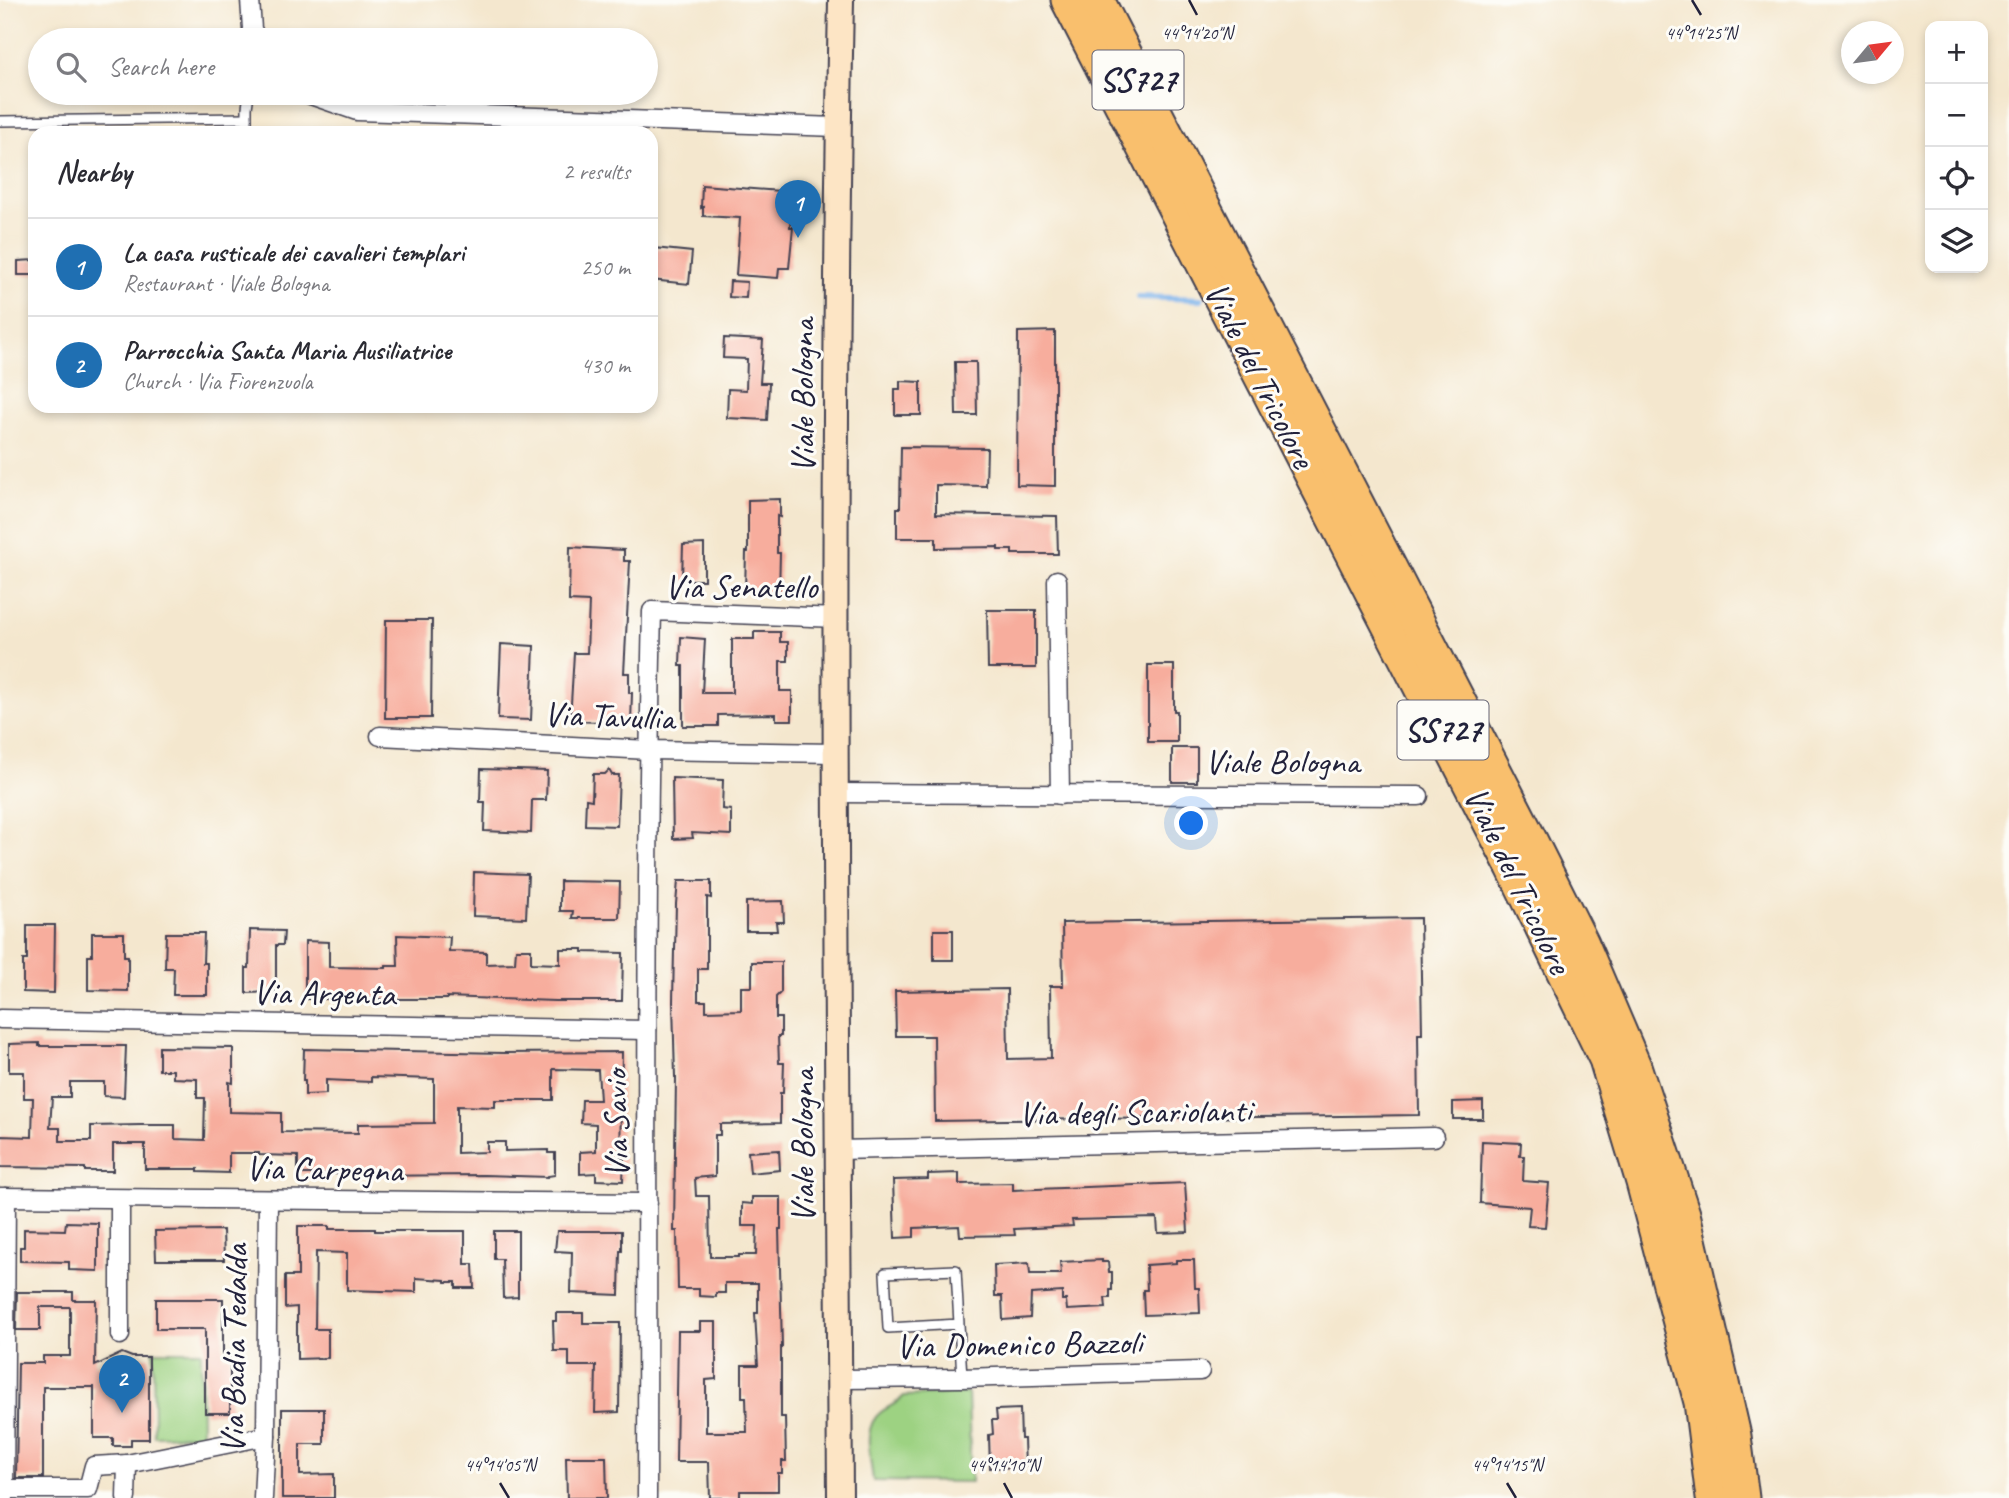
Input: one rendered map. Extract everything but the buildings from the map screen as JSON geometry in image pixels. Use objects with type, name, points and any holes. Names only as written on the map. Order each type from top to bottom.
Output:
[{"type":"highway","name":"Viale del Tricolore","points":[[1068,0],[1513,867],[1605,1059],[1643,1182],[1701,1402],[1713,1498]]},
{"type":"highway","name":"Viale del Tricolore","points":[[1097,0],[1582,944],[1634,1066],[1683,1214],[1734,1436],[1742,1498]]},
{"type":"main road","name":"Viale Bologna","points":[[839,1498],[836,753],[838,127],[841,0]]},
{"type":"street","points":[[250,0],[252,28]]},
{"type":"street","points":[[340,105],[357,111],[838,127]]},
{"type":"street","points":[[1057,580],[1060,795]]},
{"type":"street","name":"Via Senatello","points":[[649,750],[652,611],[837,618]]},
{"type":"street","name":"Via Tavullia","points":[[380,736],[649,750],[836,753]]},
{"type":"street","name":"Via Savio","points":[[647,1498],[649,750]]},
{"type":"street","name":"Viale Bologna","points":[[836,793],[1419,796]]},
{"type":"street","name":"Via Argenta","points":[[0,1019],[647,1030]]},
{"type":"street","name":"Via degli Scariolanti","points":[[836,1150],[1434,1137]]},
{"type":"street","points":[[3,1197],[4,1494],[88,1489],[94,1466],[127,1464],[265,1436]]},
{"type":"street","name":"Via Carpegna","points":[[3,1197],[648,1203]]},
{"type":"street","points":[[120,1199],[120,1335]]},
{"type":"street","name":"Via Badia Tedalda","points":[[263,1498],[268,1200]]},
{"type":"street","name":"Via Domenico Bazzoli","points":[[839,1379],[1200,1371]]},
{"type":"street","points":[[126,1498],[127,1464]]},
{"type":"lane","points":[[247,126],[248,105]]},
{"type":"lane","points":[[0,121],[247,118]]},
{"type":"lane","points":[[959,1324],[888,1328],[885,1273],[956,1270],[959,1324],[962,1378]]},
{"type":"green space","points":[[153,1351],[201,1351],[202,1435],[154,1436]]},
{"type":"green space","points":[[968,1393],[971,1482],[873,1481],[869,1435],[875,1418],[881,1412],[904,1396]]},
{"type":"waterway","points":[[1138,297],[1201,299]]},
{"type":"place","name":"La casa rusticale dei cavalieri templari","points":[[798,238]]},
{"type":"place","name":"Parrocchia Santa Maria Ausiliatrice","points":[[122,1413]]}]
